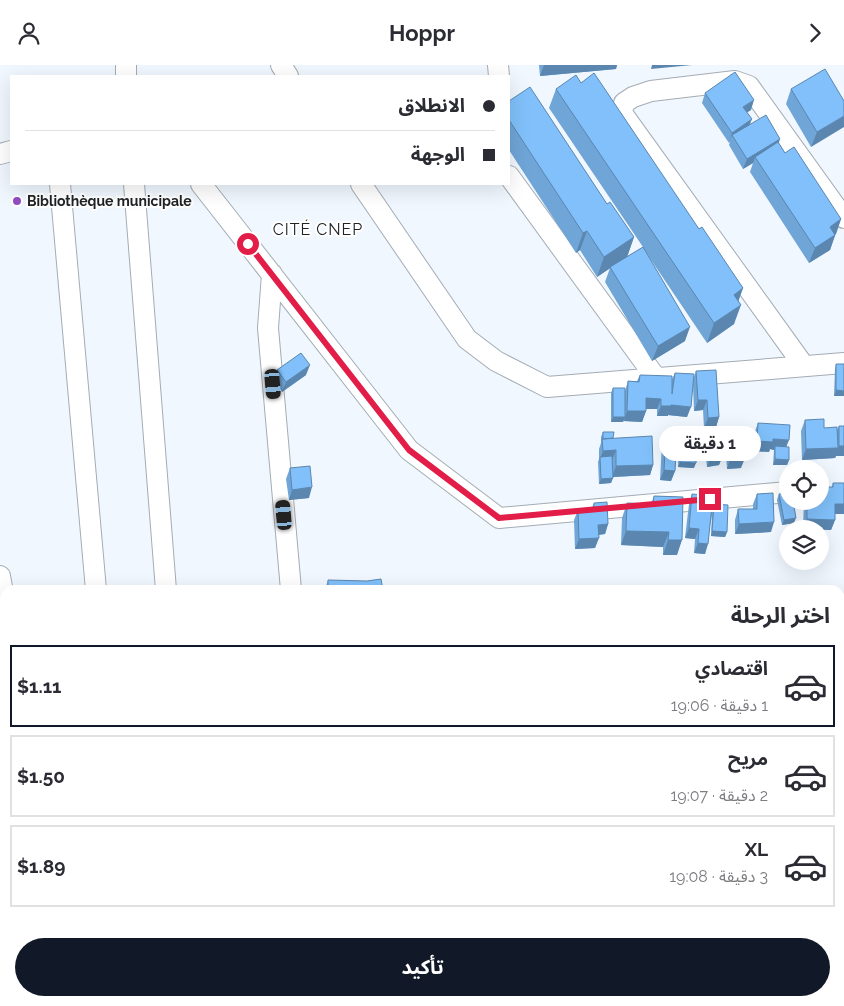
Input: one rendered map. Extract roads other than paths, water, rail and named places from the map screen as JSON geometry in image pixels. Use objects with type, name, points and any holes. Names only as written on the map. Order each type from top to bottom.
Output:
[{"type":"street","points":[[804,366],[622,113],[624,103],[633,97],[651,91],[735,81],[749,86],[844,218]]},
{"type":"street","points":[[510,177],[656,378]]},
{"type":"street","points":[[60,185],[96,585]]},
{"type":"street","points":[[134,185],[166,585]]},
{"type":"street","points":[[202,185],[409,450],[499,518],[779,493]]},
{"type":"street","points":[[362,185],[467,339],[496,361],[547,387],[844,363]]},
{"type":"street","points":[[272,274],[268,328],[291,585]]},
{"type":"place","name":"Bibliothèque municipale","points":[[17,201]]},
{"type":"district","name":"CITÉ CNEP","points":[[318,229]]}]
